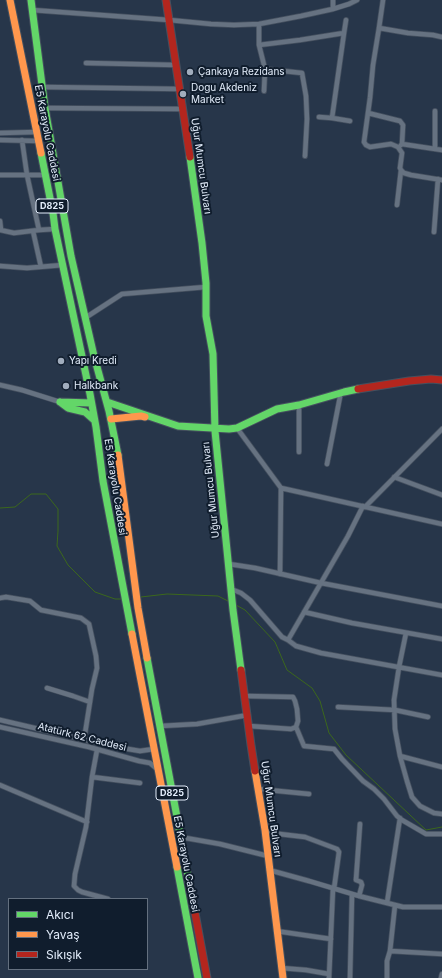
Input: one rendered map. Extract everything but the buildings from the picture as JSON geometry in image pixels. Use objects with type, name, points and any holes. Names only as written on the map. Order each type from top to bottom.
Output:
[{"type":"main road","name":"E5 Karayolu Caddesi","points":[[10,0],[91,403],[102,419],[120,464],[138,608],[207,978]]},
{"type":"main road","name":"E5 Karayolu Caddesi","points":[[31,0],[42,87],[71,256],[94,356],[107,402],[102,419],[103,481],[198,978]]},
{"type":"main road","name":"Uğur Mumcu Bulvarı","points":[[166,0],[202,243],[206,287],[206,316],[213,354],[215,428],[233,610],[251,746],[265,830],[276,931],[283,978]]},
{"type":"main road","points":[[60,402],[107,402],[178,426],[229,429],[237,428],[277,409],[299,405],[338,393],[386,384],[431,379],[442,380]]},
{"type":"main road","points":[[60,402],[68,408],[85,412],[102,419],[142,416],[157,419]]},
{"type":"street","points":[[333,0],[333,9]]},
{"type":"street","points":[[32,10],[234,25],[259,24],[301,16],[333,9],[357,0]]},
{"type":"street","points":[[383,0],[373,64],[364,140],[365,144],[370,147],[391,144],[442,150]]},
{"type":"street","points":[[332,118],[346,20]]},
{"type":"street","points":[[259,24],[259,45],[265,69],[264,91]]},
{"type":"street","points":[[379,28],[442,37]]},
{"type":"street","points":[[259,45],[300,40],[344,32]]},
{"type":"street","points":[[86,63],[176,65]]},
{"type":"street","points":[[265,69],[302,73],[306,96],[305,156]]},
{"type":"street","points":[[42,87],[180,89]]},
{"type":"street","points":[[46,108],[183,109]]},
{"type":"street","points":[[435,111],[435,149]]},
{"type":"street","points":[[368,113],[400,121],[402,125],[400,146],[402,153],[401,170],[397,205]]},
{"type":"street","points":[[319,117],[350,121]]},
{"type":"street","points":[[0,133],[37,132]]},
{"type":"street","points":[[0,140],[39,141]]},
{"type":"street","points":[[22,140],[41,267]]},
{"type":"street","points":[[401,170],[411,175],[440,180],[434,232]]},
{"type":"street","points":[[0,175],[45,175]]},
{"type":"street","points":[[0,222],[1,230],[14,233],[55,229]]},
{"type":"street","points":[[0,266],[27,268],[63,265]]},
{"type":"street","points":[[85,318],[122,294],[206,287]]},
{"type":"street","points":[[0,385],[60,402]]},
{"type":"street","points":[[327,464],[340,397],[338,393]]},
{"type":"street","points":[[299,405],[299,452]]},
{"type":"street","points":[[237,428],[282,488],[280,574]]},
{"type":"street","points":[[288,640],[364,507],[442,429]]},
{"type":"street","points":[[394,478],[442,495]]},
{"type":"street","points":[[282,488],[442,524]]},
{"type":"street","points":[[229,564],[442,606]]},
{"type":"street","points":[[231,589],[241,593],[250,600],[282,637],[296,646],[321,653],[442,676]]},
{"type":"street","points":[[0,598],[6,597],[30,601],[41,610],[81,618],[89,624],[97,668],[84,740]]},
{"type":"street","points":[[304,612],[442,639]]},
{"type":"street","points":[[406,633],[394,700],[395,729],[400,756],[412,797],[420,806],[434,813],[442,814]]},
{"type":"street","points":[[47,688],[90,702]]},
{"type":"street","points":[[245,696],[293,697],[298,709],[298,721],[296,727],[304,746],[334,749],[363,781],[384,799],[400,818],[426,834],[442,834]]},
{"type":"street","points":[[338,707],[395,710],[428,717]]},
{"type":"street","points":[[160,726],[197,724],[248,715]]},
{"type":"street","name":"Atatürk 62 Caddesi","points":[[0,720],[84,740],[140,751],[154,748]]},
{"type":"street","points":[[249,726],[291,729],[296,727]]},
{"type":"street","name":"Atatürk 62 Caddesi","points":[[0,727],[150,763],[158,770]]},
{"type":"street","points":[[97,750],[86,827],[75,874],[74,886],[82,892],[104,898]]},
{"type":"street","points":[[400,756],[442,767]]},
{"type":"street","points":[[92,777],[140,783]]},
{"type":"street","points":[[0,785],[86,822]]},
{"type":"street","points":[[258,789],[309,794]]},
{"type":"street","points":[[387,903],[400,818]]},
{"type":"street","points":[[359,896],[362,885],[361,882],[356,880],[360,824]]},
{"type":"street","points":[[265,830],[271,833],[305,837],[337,848],[339,852],[334,888],[329,976],[281,968]]},
{"type":"street","points":[[180,837],[220,844],[268,856]]},
{"type":"street","points":[[269,870],[403,907],[442,907]]},
{"type":"street","points":[[350,978],[352,894]]},
{"type":"street","points":[[387,978],[387,961],[390,951],[395,905]]},
{"type":"street","points":[[276,931],[331,939]]},
{"type":"street","points":[[390,951],[442,954]]},
{"type":"street","points":[[441,978],[442,974]]},
{"type":"waterway","points":[[0,508],[15,507],[31,494],[46,494],[58,509],[57,546],[68,565],[95,592],[115,599],[122,599]]},
{"type":"waterway","points":[[141,597],[167,594],[218,596],[228,601]]},
{"type":"waterway","points":[[236,605],[245,610],[275,642],[287,670],[312,688],[320,701],[329,733],[346,755],[426,830],[442,827]]},
{"type":"traffic: fast","points":[[31,0],[45,108],[71,256],[94,356],[109,411],[118,455]]},
{"type":"traffic: fast","points":[[41,153],[55,229],[90,394],[103,481],[132,634]]},
{"type":"traffic: fast","points":[[190,157],[206,283],[206,316],[213,354],[215,431],[233,610],[241,670]]},
{"type":"traffic: fast","points":[[107,402],[178,426],[229,429],[237,428],[277,409],[299,405],[358,389]]},
{"type":"traffic: fast","points":[[60,402],[68,408],[85,412],[94,420]]},
{"type":"traffic: fast","points":[[60,402],[91,403]]},
{"type":"traffic: fast","points":[[147,658],[193,902]]},
{"type":"traffic: fast","points":[[177,867],[198,978]]},
{"type":"traffic: slow","points":[[10,0],[41,153]]},
{"type":"traffic: slow","points":[[111,419],[141,416],[145,417]]},
{"type":"traffic: slow","points":[[118,455],[138,608],[147,658]]},
{"type":"traffic: slow","points":[[132,634],[177,867]]},
{"type":"traffic: slow","points":[[255,771],[265,830],[283,978]]},
{"type":"traffic: jam","points":[[166,0],[190,157]]},
{"type":"traffic: jam","points":[[358,389],[409,381],[431,379],[442,380]]},
{"type":"traffic: jam","points":[[241,670],[255,771]]},
{"type":"traffic: jam","points":[[193,902],[207,978]]},
{"type":"place","name":"Çankaya Rezidans","points":[[190,72]]},
{"type":"place","name":"Dogu Akdeniz Market","points":[[183,94]]},
{"type":"place","name":"Yapı Kredi","points":[[61,361]]},
{"type":"place","name":"Halkbank","points":[[66,386]]}]
